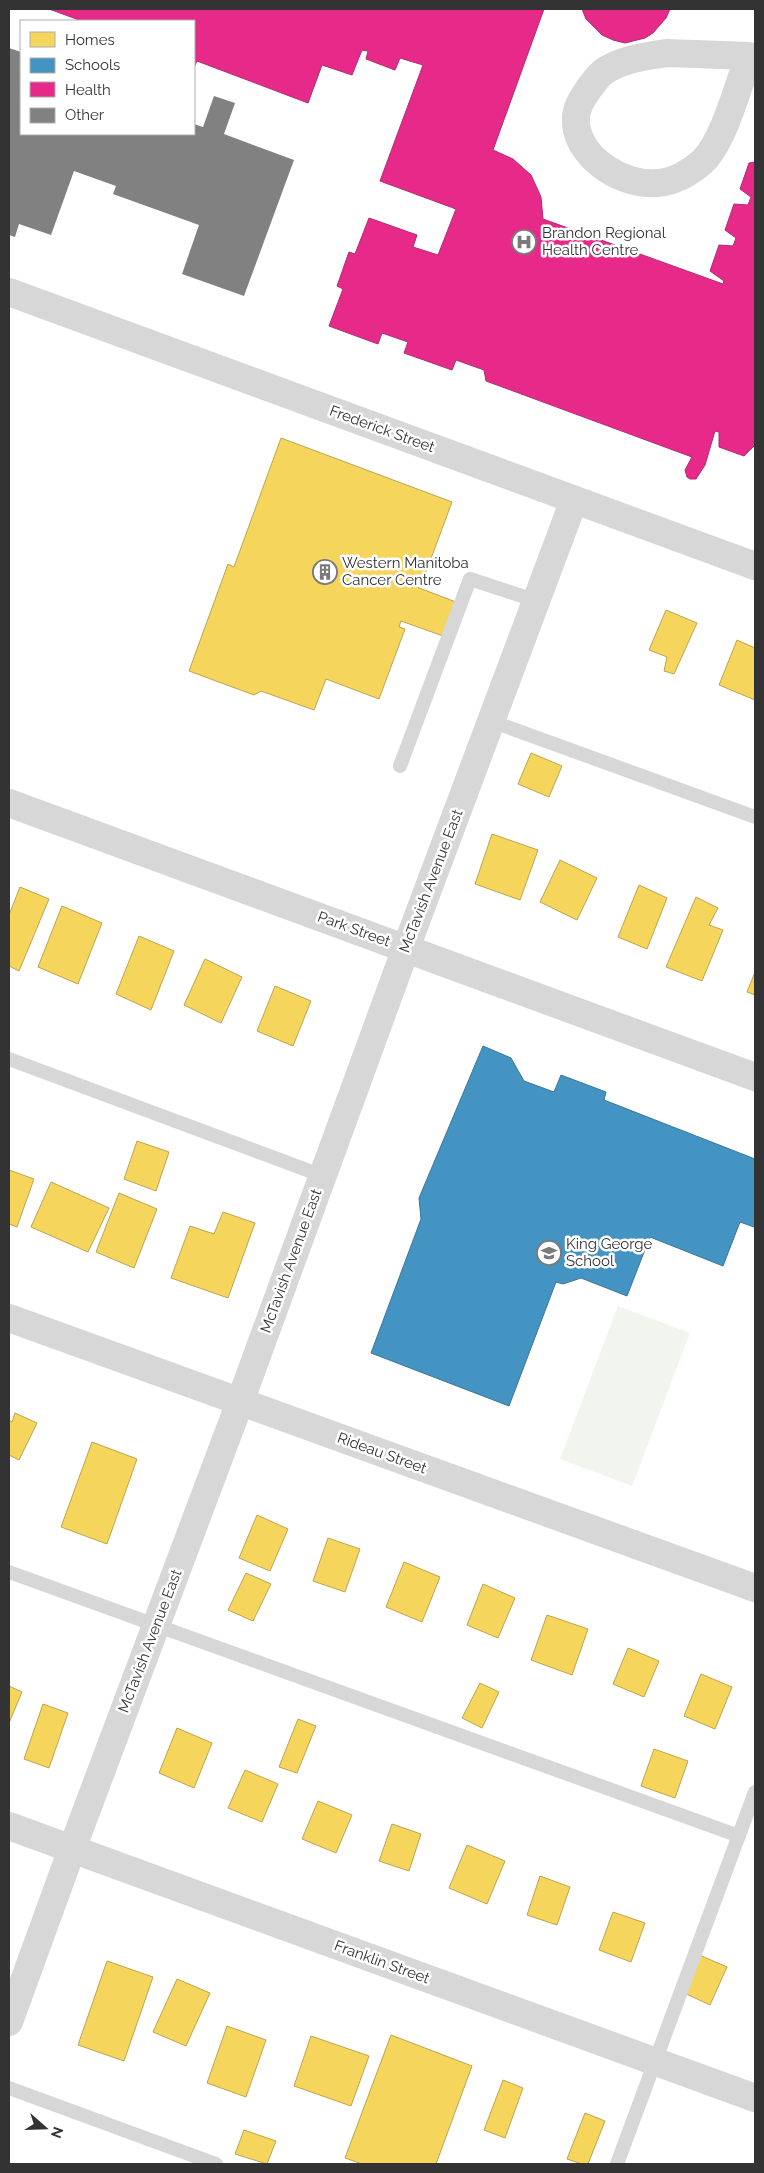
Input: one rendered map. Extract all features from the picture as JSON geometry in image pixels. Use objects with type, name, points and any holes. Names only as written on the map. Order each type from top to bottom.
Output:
[{"type":"street","points":[[667,53],[752,57],[718,141],[703,162],[682,176],[658,183],[633,182],[610,172],[591,156],[578,134],[576,118],[579,103],[604,71],[620,63],[667,53]]},
{"type":"street","name":"Frederick Street","points":[[9,292],[755,566]]},
{"type":"street","name":"McTavish Avenue East","points":[[9,2022],[240,1402],[406,948],[574,500]]},
{"type":"street","name":"Park Street","points":[[9,803],[755,1077]]},
{"type":"street","name":"Rideau Street","points":[[9,1318],[755,1588]]},
{"type":"street","name":"Franklin Street","points":[[9,1826],[755,2098]]},
{"type":"lane","points":[[400,766],[470,579],[537,601]]},
{"type":"lane","points":[[491,721],[755,817]]},
{"type":"lane","points":[[9,1059],[323,1176]]},
{"type":"lane","points":[[9,1572],[738,1836]]},
{"type":"lane","points":[[617,2164],[755,1792]]},
{"type":"lane","points":[[9,2088],[216,2164]]},
{"type":"shaded area","points":[[618,1306],[690,1333],[632,1486],[560,1459]]},
{"type":"building: Homes","name":"Western Manitoba Cancer Centre","points":[[281,438],[452,502],[423,580],[417,578],[414,586],[456,602],[443,636],[401,621],[399,627],[405,629],[379,699],[326,679],[314,710],[261,691],[254,695],[189,671],[228,564],[234,567]]},
{"type":"building: Homes","points":[[666,610],[697,623],[674,674],[664,671],[667,657],[649,650]]},
{"type":"building: Homes","points":[[737,640],[755,648],[755,700],[719,685]]},
{"type":"building: Homes","points":[[531,753],[562,766],[549,797],[518,784]]},
{"type":"building: Homes","points":[[492,834],[538,850],[520,900],[475,884]]},
{"type":"building: Homes","points":[[560,860],[597,878],[577,920],[540,902]]},
{"type":"building: Homes","points":[[639,885],[667,898],[647,949],[618,937]]},
{"type":"building: Homes","points":[[20,887],[49,899],[19,971],[9,966],[9,915]]},
{"type":"building: Homes","points":[[696,897],[718,908],[709,925],[723,930],[702,981],[666,967]]},
{"type":"building: Homes","points":[[62,906],[102,923],[78,984],[38,967]]},
{"type":"building: Homes","points":[[139,936],[174,951],[151,1010],[116,994]]},
{"type":"building: Homes","points":[[205,959],[242,977],[221,1023],[184,1005]]},
{"type":"building: Homes","points":[[755,972],[755,995],[747,992]]},
{"type":"building: Homes","points":[[275,986],[311,1001],[293,1046],[257,1031]]},
{"type":"building: Homes","points":[[137,1141],[169,1152],[156,1191],[124,1179]]},
{"type":"building: Homes","points":[[9,1170],[34,1179],[17,1227],[9,1224]]},
{"type":"building: Homes","points":[[51,1182],[109,1208],[88,1252],[31,1227]]},
{"type":"building: Homes","points":[[119,1193],[157,1209],[134,1268],[96,1252]]},
{"type":"building: Homes","points":[[223,1212],[255,1223],[228,1298],[171,1278],[190,1226],[214,1234]]},
{"type":"building: Homes","points":[[15,1413],[37,1423],[19,1460],[9,1455],[9,1420],[12,1422]]},
{"type":"building: Homes","points":[[92,1442],[137,1459],[107,1544],[61,1527]]},
{"type":"building: Homes","points":[[257,1515],[288,1529],[270,1571],[239,1558]]},
{"type":"building: Homes","points":[[328,1538],[360,1549],[345,1592],[313,1581]]},
{"type":"building: Homes","points":[[404,1562],[440,1577],[422,1622],[386,1607]]},
{"type":"building: Homes","points":[[246,1573],[271,1584],[253,1621],[228,1610]]},
{"type":"building: Homes","points":[[483,1584],[515,1598],[498,1638],[467,1625]]},
{"type":"building: Homes","points":[[547,1615],[588,1629],[572,1675],[531,1660]]},
{"type":"building: Homes","points":[[628,1648],[659,1661],[644,1697],[613,1684]]},
{"type":"building: Homes","points":[[701,1674],[732,1687],[715,1729],[684,1716]]},
{"type":"building: Homes","points":[[480,1683],[499,1692],[482,1728],[462,1718]]},
{"type":"building: Homes","points":[[9,1686],[22,1692],[9,1723]]},
{"type":"building: Homes","points":[[43,1704],[68,1713],[49,1768],[24,1759]]},
{"type":"building: Homes","points":[[298,1719],[316,1726],[297,1773],[279,1767]]},
{"type":"building: Homes","points":[[177,1728],[212,1743],[194,1788],[159,1773]]},
{"type":"building: Homes","points":[[654,1749],[688,1761],[675,1798],[641,1786]]},
{"type":"building: Homes","points":[[245,1770],[278,1784],[262,1822],[228,1808]]},
{"type":"building: Homes","points":[[318,1801],[352,1815],[336,1853],[302,1839]]},
{"type":"building: Homes","points":[[392,1824],[421,1834],[409,1871],[379,1861]]},
{"type":"building: Homes","points":[[467,1845],[505,1861],[487,1904],[449,1888]]},
{"type":"building: Homes","points":[[540,1876],[570,1887],[557,1925],[527,1915]]},
{"type":"building: Homes","points":[[613,1912],[645,1923],[631,1962],[599,1950]]},
{"type":"building: Homes","points":[[697,1954],[727,1967],[710,2005],[682,1992]]},
{"type":"building: Homes","points":[[107,1961],[153,1977],[124,2061],[78,2045]]},
{"type":"building: Homes","points":[[177,1979],[210,1993],[186,2046],[153,2032]]},
{"type":"building: Homes","points":[[227,2026],[266,2040],[246,2097],[207,2083]]},
{"type":"building: Homes","points":[[391,2035],[472,2066],[436,2164],[362,2164],[345,2158]]},
{"type":"building: Homes","points":[[311,2036],[369,2056],[351,2106],[294,2086]]},
{"type":"building: Homes","points":[[503,2080],[523,2088],[505,2138],[484,2130]]},
{"type":"building: Homes","points":[[585,2113],[605,2121],[588,2164],[582,2164],[567,2159]]},
{"type":"building: Homes","points":[[244,2130],[276,2141],[267,2164],[235,2154]]},
{"type":"building: Schools","points":[[483,1046],[511,1058],[524,1081],[554,1092],[561,1075],[606,1092],[604,1100],[755,1159],[755,1224],[754,1227],[740,1222],[723,1266],[650,1237],[627,1296],[581,1278],[563,1284],[556,1282],[509,1406],[371,1353],[421,1219],[419,1198]]},
{"type":"building: Health","name":"Brandon Regional Health Centre","points":[[49,9],[544,9],[493,150],[513,159],[531,175],[541,197],[543,219],[723,284],[724,281],[710,271],[719,245],[733,246],[736,238],[725,230],[734,204],[748,205],[751,197],[740,189],[749,163],[755,162],[755,445],[744,456],[719,447],[719,432],[715,431],[705,465],[696,479],[690,479],[687,477],[685,470],[692,457],[486,381],[484,370],[456,360],[452,370],[404,353],[408,342],[382,333],[378,344],[329,326],[343,289],[337,286],[349,252],[355,254],[369,218],[417,235],[413,247],[438,255],[456,209],[380,181],[423,65],[400,58],[395,70],[366,59],[368,51],[362,50],[352,75],[322,65],[308,103],[197,61],[195,65],[195,20],[79,20]]},
{"type":"building: Health","points":[[582,9],[670,9],[666,18],[653,33],[645,38],[625,43],[602,35],[586,19]]},
{"type":"building: Other","points":[[9,48],[20,52],[20,135],[195,135],[195,124],[203,127],[214,96],[235,103],[224,134],[294,160],[244,296],[182,274],[199,225],[113,194],[116,186],[74,171],[51,235],[19,224],[15,237],[9,235]]},
{"type":"place","name":"Brandon Regional Health Centre","points":[[524,242]]},
{"type":"place","name":"Western Manitoba Cancer Centre","points":[[325,572]]},
{"type":"place","name":"King George School","points":[[549,1253]]}]
